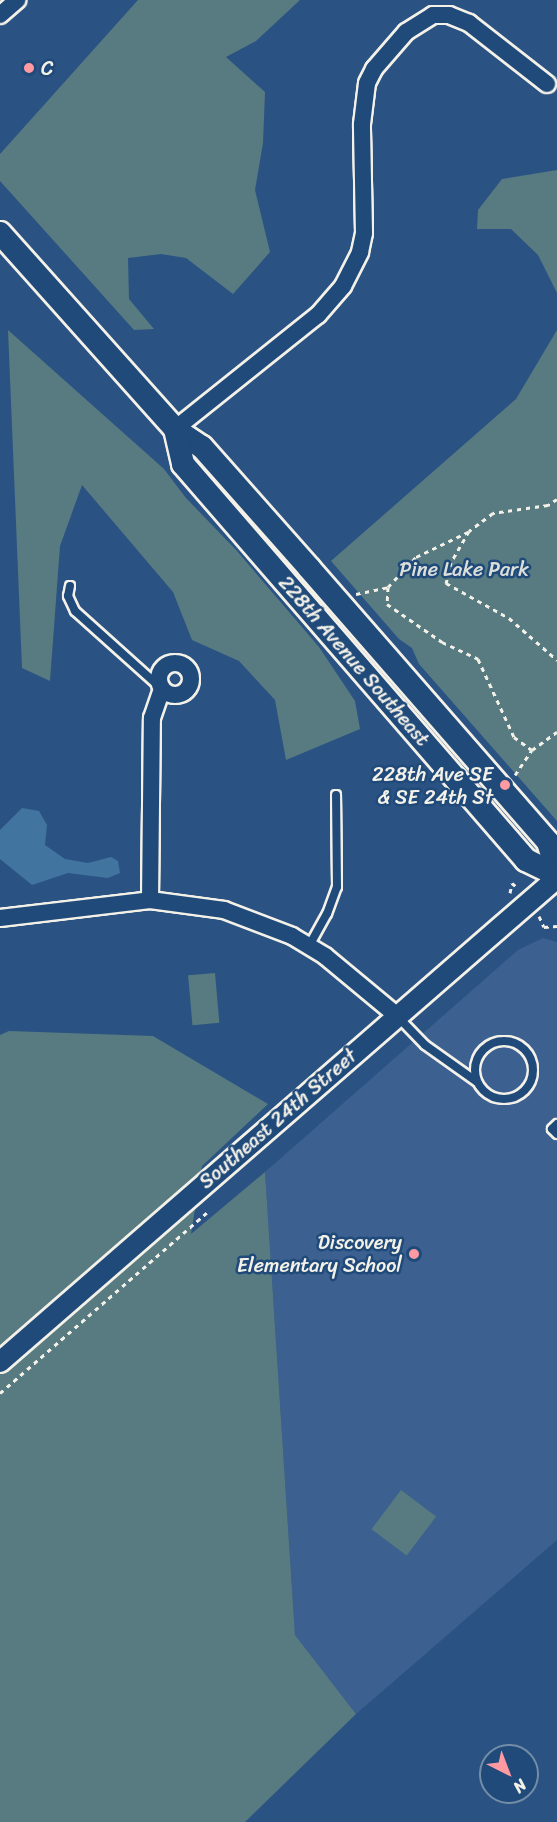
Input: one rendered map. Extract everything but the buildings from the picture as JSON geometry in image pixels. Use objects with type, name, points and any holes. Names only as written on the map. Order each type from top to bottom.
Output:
[{"type":"main road","name":"228th Avenue Southeast","points":[[0,233],[175,429],[202,447],[548,842],[557,871]]},
{"type":"main road","name":"228th Avenue Southeast","points":[[175,429],[183,464],[526,860],[557,876]]},
{"type":"main road","points":[[293,590],[314,574]]},
{"type":"street","points":[[0,15],[17,0]]},
{"type":"street","points":[[175,429],[318,315],[348,277],[360,252],[364,233],[362,123],[367,83],[374,69],[406,32],[433,15],[449,15],[469,23],[547,84]]},
{"type":"street","points":[[150,900],[152,718],[162,689]]},
{"type":"street","name":"Southeast 24th Street","points":[[0,1362],[557,876]]},
{"type":"street","points":[[0,918],[150,900],[224,910],[309,946],[396,1015]]},
{"type":"lane","points":[[70,586],[70,604],[75,610],[162,689]]},
{"type":"lane","points":[[309,946],[327,914],[336,887],[336,795]]},
{"type":"lane","points":[[396,1015],[425,1045],[477,1082],[489,1096],[517,1097],[533,1074],[530,1055],[515,1043],[495,1042],[486,1046],[475,1063],[477,1082]]},
{"type":"lane","points":[[557,1124],[552,1129],[557,1134]]},
{"type":"path","points":[[355,594],[388,586],[416,557],[469,531],[493,513],[548,505],[557,499]]},
{"type":"path","points":[[469,531],[451,562],[446,583],[509,618],[557,660]]},
{"type":"path","points":[[388,586],[387,604],[442,642],[478,659],[514,737],[532,750]]},
{"type":"path","points":[[515,776],[532,750],[557,732]]},
{"type":"path","points":[[543,922],[544,927],[557,926]]},
{"type":"path","points":[[0,1393],[210,1210]]},
{"type":"shaded area","points":[[22,808],[39,811],[47,825],[45,845],[65,859],[88,863],[111,857],[118,861],[120,873],[108,878],[68,873],[32,885],[0,859],[0,830]]},
{"type":"shaded area","name":"Discovery Elementary School","points":[[543,938],[557,942],[557,1540],[356,1714],[295,1635],[265,1172],[518,950]]},
{"type":"green space","points":[[138,0],[300,0],[256,41],[226,57],[265,92],[263,143],[255,190],[270,252],[233,294],[186,258],[161,254],[128,258],[129,299],[154,329],[134,330],[0,181],[0,154]]},
{"type":"green space","points":[[557,170],[557,293],[538,255],[511,229],[477,229],[478,210],[502,179]]},
{"type":"green space","points":[[8,330],[164,469],[186,498],[237,551],[319,647],[355,701],[360,729],[286,760],[275,700],[239,661],[192,640],[173,592],[82,485],[60,546],[50,681],[22,668]]},
{"type":"green space","name":"Pine Lake Park","points":[[557,330],[557,821],[419,664],[412,648],[399,639],[331,561],[516,399]]},
{"type":"green space","points":[[215,973],[219,1023],[192,1025],[188,975]]},
{"type":"green space","points":[[9,1031],[153,1036],[268,1104],[202,1166],[191,1234],[265,1172],[295,1635],[356,1714],[245,1822],[0,1822],[0,1035]]},
{"type":"green space","points":[[401,1490],[436,1516],[407,1556],[372,1529]]},
{"type":"place","name":"C","points":[[29,68]]},
{"type":"place","name":"228th Ave SE & SE 24th St","points":[[505,785]]},
{"type":"place","name":"Discovery Elementary School","points":[[414,1254]]}]
